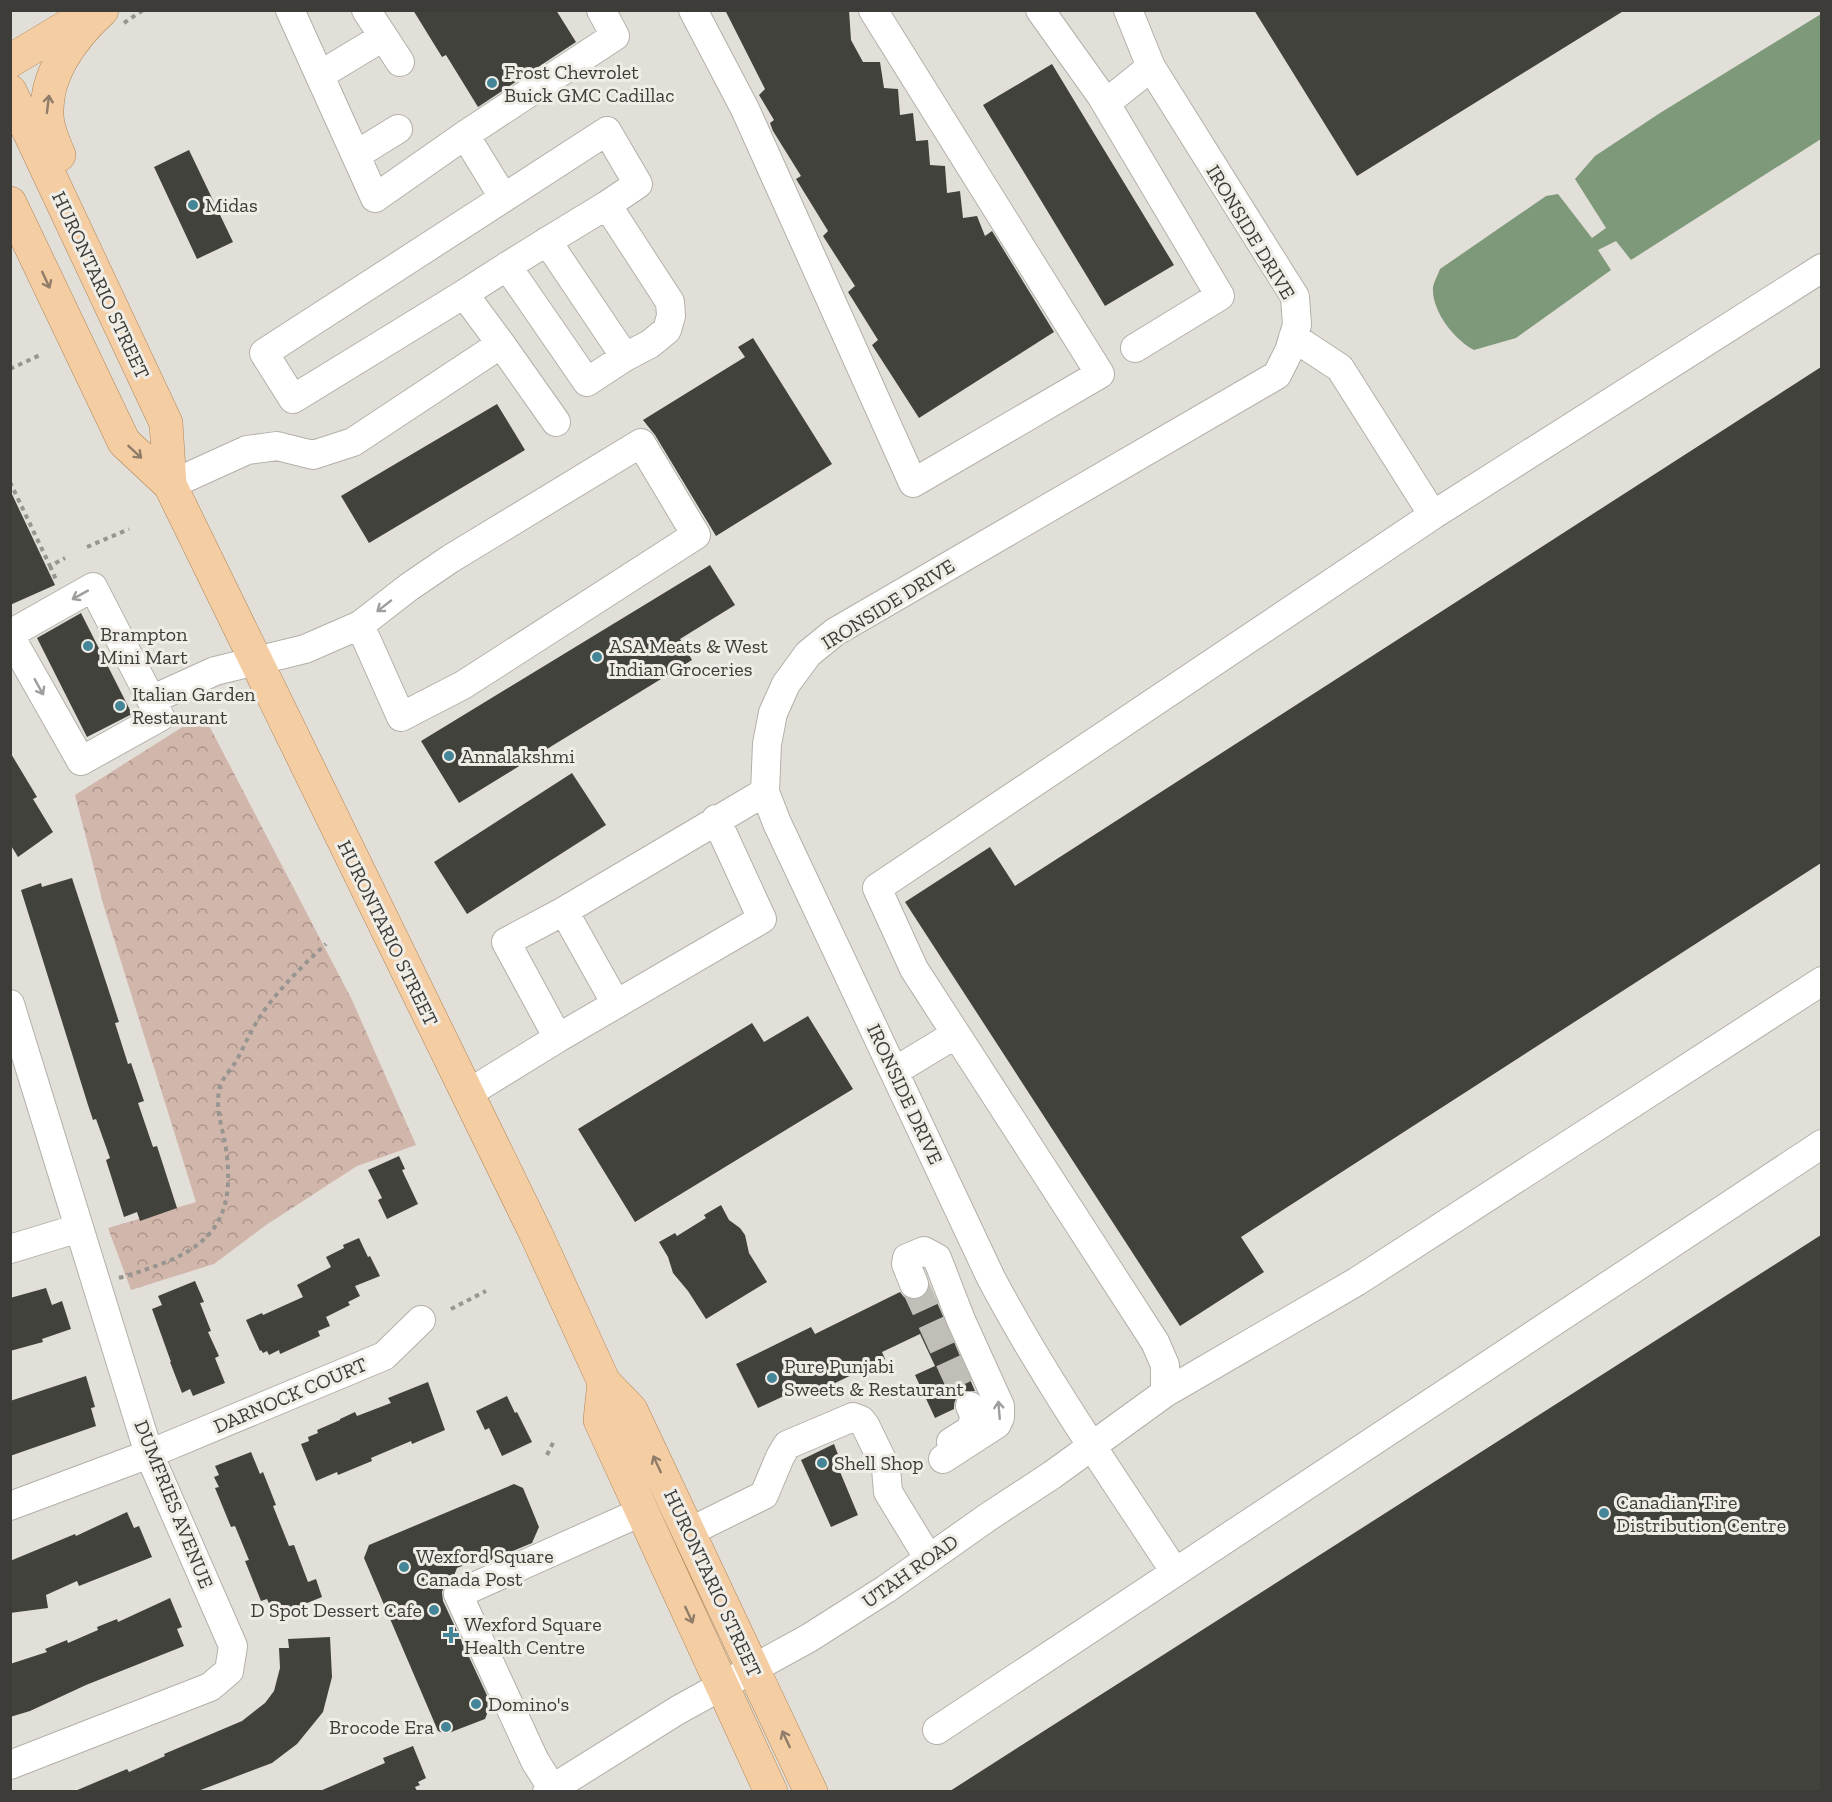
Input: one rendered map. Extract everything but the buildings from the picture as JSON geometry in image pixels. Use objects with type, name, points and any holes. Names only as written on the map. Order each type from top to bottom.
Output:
[{"type":"main road","points":[[10,61],[93,10]]},
{"type":"main road","points":[[70,219],[76,193],[51,137],[47,115],[50,90],[53,77],[66,50],[102,10]]},
{"type":"main road","name":"HURONTARIO STREET","points":[[10,91],[166,423],[170,485]]},
{"type":"main road","name":"HURONTARIO STREET","points":[[14,215],[124,442],[170,485],[536,1234],[604,1382],[632,1410],[811,1791]]},
{"type":"main road","name":"HURONTARIO STREET","points":[[604,1382],[600,1420],[771,1791]]},
{"type":"street","points":[[366,10],[400,62]]},
{"type":"street","points":[[296,13],[320,75],[375,198],[465,135],[615,36],[601,10]]},
{"type":"street","points":[[693,10],[745,109],[913,483],[1100,374],[873,10]]},
{"type":"street","points":[[1040,10],[1106,103],[1220,296],[1135,348]]},
{"type":"street","name":"IRONSIDE DRIVE","points":[[1128,10],[1151,67],[1295,297],[1297,325],[1289,351],[1276,375],[835,632],[808,654],[786,684],[773,713],[767,744],[765,792],[777,823],[991,1278],[1092,1445],[1175,1572]]},
{"type":"street","points":[[320,75],[383,37]]},
{"type":"street","points":[[1106,103],[1151,67]]},
{"type":"street","points":[[356,155],[398,129]]},
{"type":"street","points":[[607,131],[638,184],[293,399],[264,353],[503,197],[607,131]]},
{"type":"street","points":[[465,135],[503,197]]},
{"type":"street","points":[[507,266],[587,382],[650,344],[667,330],[671,316],[669,302],[607,205]]},
{"type":"street","points":[[547,241],[625,357]]},
{"type":"street","points":[[1165,1393],[1165,1365],[1155,1342],[914,969],[877,888],[1433,515],[1821,268]]},
{"type":"street","points":[[464,294],[556,422]]},
{"type":"street","points":[[1293,337],[1340,368],[1433,515]]},
{"type":"street","points":[[170,485],[247,450],[277,446],[313,455],[352,442],[501,344]]},
{"type":"street","points":[[151,700],[215,670],[305,649],[360,625],[450,559],[641,443],[696,535],[463,685],[401,717],[360,625]]},
{"type":"street","points":[[93,587],[151,700],[160,717],[81,761],[10,635],[93,587]]},
{"type":"street","points":[[558,1038],[506,942],[564,911],[765,792]]},
{"type":"street","points":[[467,1094],[762,919],[716,819]]},
{"type":"street","points":[[564,911],[616,1004]]},
{"type":"street","name":"UTAH ROAD","points":[[550,1790],[678,1710],[808,1638],[886,1589],[1052,1475],[1165,1393],[1356,1282],[1821,981]]},
{"type":"street","name":"DUMFRIES AVENUE","points":[[10,1004],[149,1454],[233,1646],[229,1671],[210,1687],[10,1765]]},
{"type":"street","points":[[895,1071],[956,1034]]},
{"type":"street","points":[[937,1730],[1821,1144]]},
{"type":"street","points":[[10,1249],[79,1228]]},
{"type":"street","points":[[914,1284],[906,1264],[907,1258],[924,1251],[937,1258],[961,1320],[1000,1406],[1000,1417],[997,1424],[941,1454],[970,1430],[975,1417],[970,1406]]},
{"type":"street","name":"DARNOCK COURT","points":[[10,1506],[149,1454],[384,1356],[421,1320]]},
{"type":"street","points":[[689,1532],[764,1496],[787,1445],[853,1417],[861,1420],[865,1425],[886,1468],[888,1492],[929,1559]]},
{"type":"street","points":[[550,1790],[458,1594],[641,1512]]},
{"type":"path","points":[[10,369],[40,355]]},
{"type":"path","points":[[10,482],[50,566],[65,558]]},
{"type":"path","points":[[87,548],[129,529]]},
{"type":"path","points":[[98,1284],[165,1263],[195,1249],[212,1232],[224,1212],[229,1188],[226,1149],[217,1108],[220,1085],[262,1015],[303,965],[326,944]]},
{"type":"path","points":[[451,1309],[486,1291]]},
{"type":"path","points":[[547,1455],[555,1439]]},
{"type":"green space","points":[[203,714],[352,1000],[416,1145],[357,1166],[266,1225],[214,1264],[131,1290],[108,1228],[196,1202],[104,907],[75,795]]},
{"type":"shaded area","points":[[1821,14],[1821,139],[1631,260],[1616,241],[1598,250],[1611,270],[1516,338],[1474,350],[1452,332],[1440,314],[1433,296],[1433,287],[1440,269],[1546,196],[1558,194],[1592,238],[1606,228],[1575,179],[1595,156],[1660,113]]},
{"type":"tunnel","points":[[914,1284],[970,1406]]},
{"type":"place","name":"Frost Chevrolet Buick GMC Cadillac","points":[[492,83]]},
{"type":"place","name":"Midas","points":[[193,205]]},
{"type":"place","name":"Brampton Mini Mart","points":[[88,646]]},
{"type":"place","name":"ASA Meats & West Indian Groceries","points":[[597,657]]},
{"type":"place","name":"Italian Garden Restaurant","points":[[120,706]]},
{"type":"place","name":"Annalakshmi","points":[[449,756]]},
{"type":"place","name":"Pure Punjabi Sweets & Restaurant","points":[[772,1378]]},
{"type":"place","name":"Shell Shop","points":[[822,1463]]},
{"type":"place","name":"Canadian Tire Distribution Centre","points":[[1604,1513]]},
{"type":"place","name":"Wexford Square Canada Post","points":[[404,1567]]},
{"type":"place","name":"D Spot Dessert Cafe","points":[[434,1610]]},
{"type":"place","name":"Wexford Square Health Centre","points":[[451,1635]]},
{"type":"place","name":"Domino's","points":[[476,1704]]},
{"type":"place","name":"Brocode Era","points":[[446,1727]]}]
